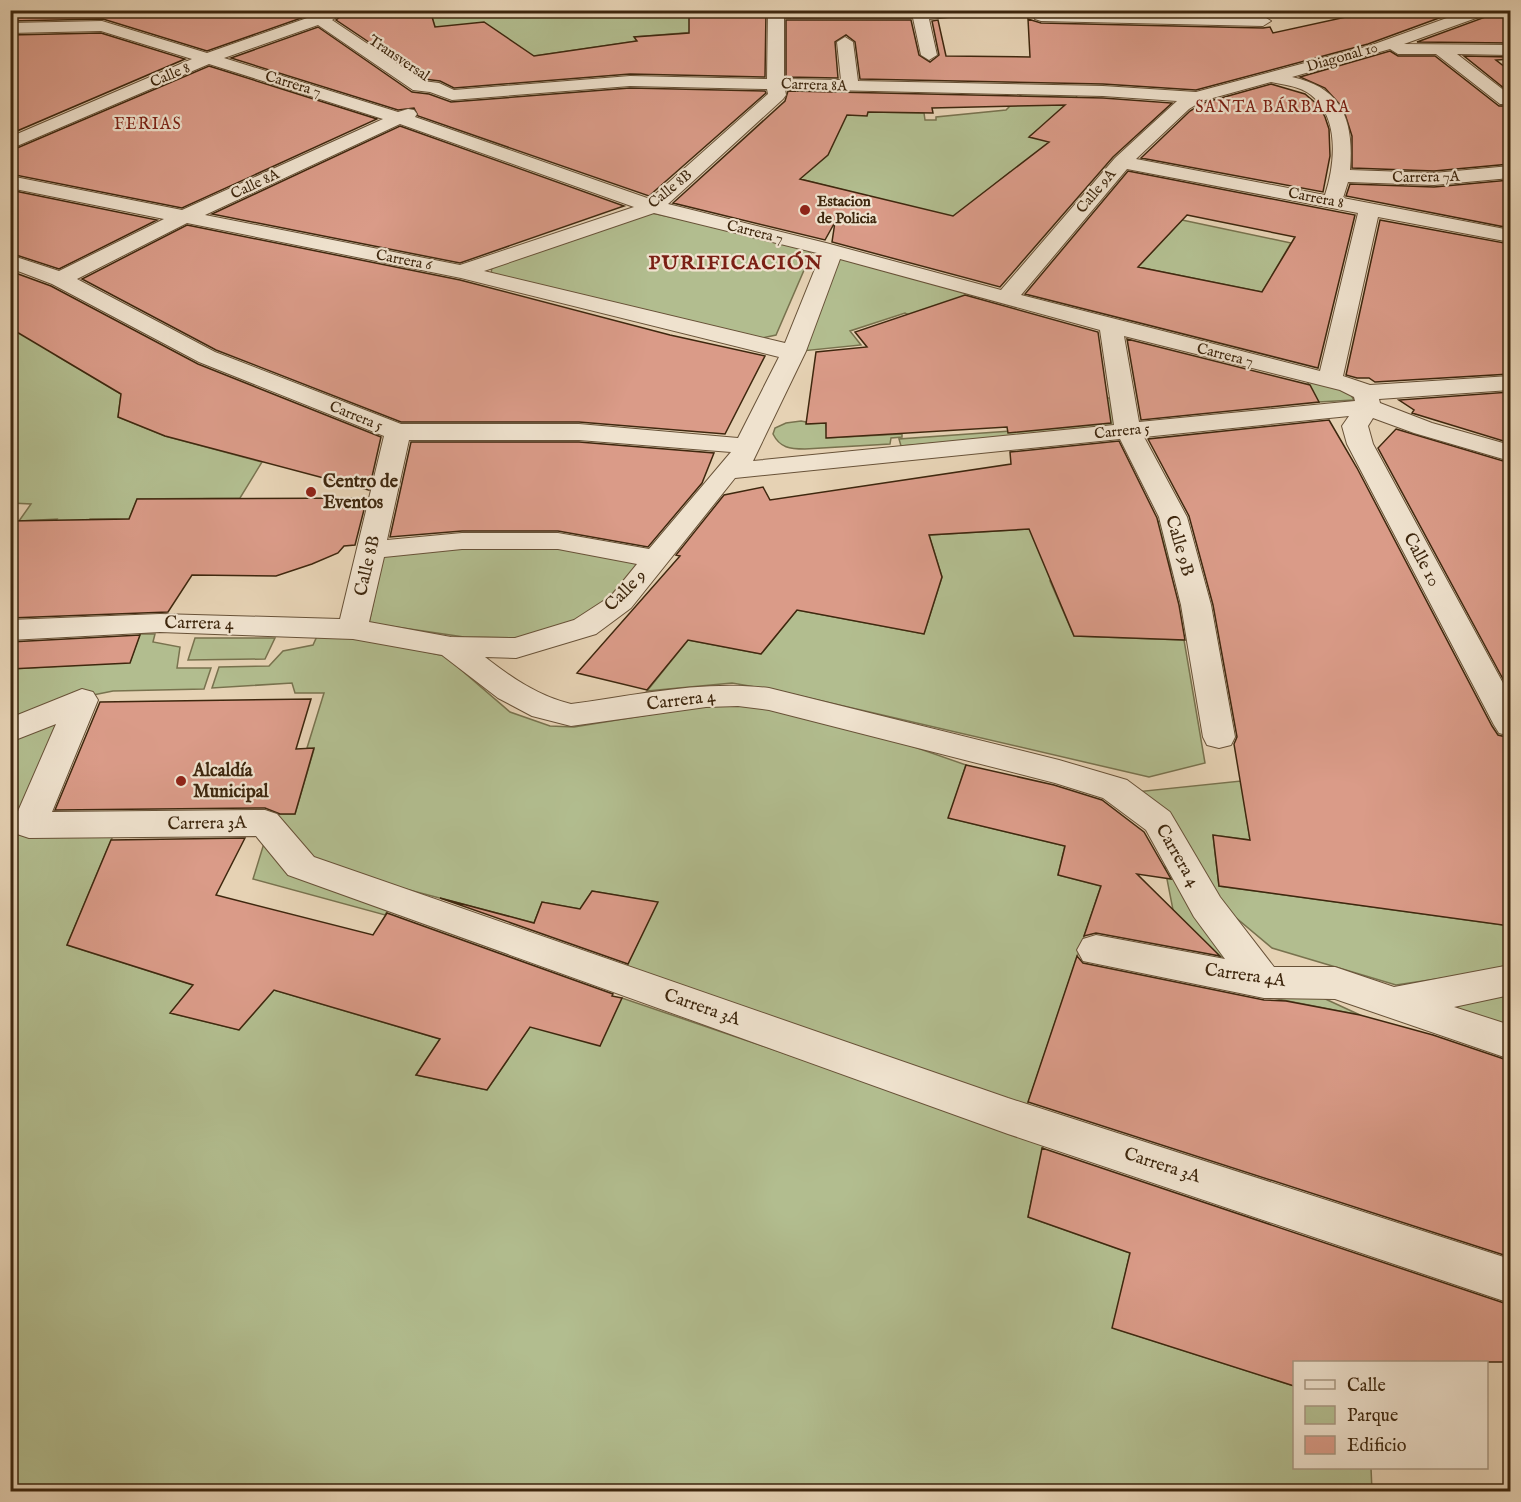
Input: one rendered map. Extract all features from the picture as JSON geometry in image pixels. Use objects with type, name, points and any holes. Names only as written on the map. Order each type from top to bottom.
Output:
[{"type":"street","points":[[82,26],[103,10]]},
{"type":"street","points":[[776,12],[944,14],[944,10]]},
{"type":"street","points":[[1039,10],[1041,16],[1210,15],[1263,21]]},
{"type":"street","name":"Diagonal 10","points":[[1196,97],[1375,49],[1485,10]]},
{"type":"street","name":"Calle 8B","points":[[461,272],[653,207],[777,95],[774,84],[776,12]]},
{"type":"street","name":"Calle 8","points":[[10,144],[209,58],[324,14]]},
{"type":"street","name":"Transversal","points":[[324,14],[419,86],[428,100]]},
{"type":"street","points":[[920,14],[929,55]]},
{"type":"street","name":"Carrera 7","points":[[10,28],[102,26],[370,108],[653,207],[826,249],[1111,326],[1348,385],[1367,400],[1510,383]]},
{"type":"street","points":[[845,42],[850,87]]},
{"type":"street","points":[[1375,49],[1510,50]]},
{"type":"street","points":[[1441,50],[1506,100]]},
{"type":"street","points":[[1272,77],[1316,91],[1328,104],[1341,131],[1342,177],[1333,201]]},
{"type":"street","name":"Carrera 8A","points":[[452,95],[630,81],[1103,91],[1196,97]]},
{"type":"street","name":"Calle 8A","points":[[370,108],[452,95]]},
{"type":"street","name":"Calle 9A","points":[[1007,297],[1122,162],[1183,105],[1196,97]]},
{"type":"street","name":"Calle 8A","points":[[60,279],[186,216],[400,118],[428,100]]},
{"type":"street","name":"Carrera 8","points":[[1122,162],[1510,236]]},
{"type":"street","name":"Carrera 7A","points":[[1342,177],[1434,179],[1510,172]]},
{"type":"street","name":"Carrera 6","points":[[10,182],[461,272],[785,351]]},
{"type":"street","points":[[1330,381],[1370,208]]},
{"type":"street","name":"Calle 9","points":[[451,647],[516,648],[585,627],[621,602],[658,559],[729,458],[739,462],[826,249]]},
{"type":"street","name":"Carrera 5","points":[[10,261],[60,279],[207,357],[398,432],[579,432],[729,458],[1128,430],[1367,400],[1423,428],[1510,453]]},
{"type":"street","name":"Calle 9B","points":[[1111,326],[1128,430],[1173,516],[1196,605],[1219,737]]},
{"type":"street","name":"Calle 10","points":[[1367,400],[1355,426],[1360,444],[1510,725]]},
{"type":"street","name":"Calle 8B","points":[[353,630],[398,432]]},
{"type":"street","points":[[372,550],[462,541],[558,541],[658,559]]},
{"type":"street","name":"Carrera 4","points":[[10,630],[160,623],[353,630],[451,647],[509,691],[543,708],[571,715],[706,696],[749,696],[769,699],[1048,769],[1115,789],[1158,821],[1207,907],[1264,982]]},
{"type":"street","name":"Carrera 3A","points":[[10,730],[82,700],[29,825],[265,823],[301,866],[1008,1116],[1510,1281]]},
{"type":"street","name":"Carrera 4A","points":[[1096,950],[1264,982],[1335,983],[1510,1042]]},
{"type":"street","points":[[1392,1003],[1510,980]]},
{"type":"green space","points":[[430,11],[706,11],[708,31],[635,37],[637,41],[534,56],[435,27]]},
{"type":"green space","points":[[1024,92],[1076,93],[1078,106],[1030,136],[1055,143],[1029,176],[1010,172],[995,184],[946,249],[871,197],[800,179],[847,115],[868,112],[924,113],[925,120],[936,120],[936,117],[1006,110]]},
{"type":"green space","points":[[647,212],[804,246],[811,254],[776,335],[757,339],[491,276],[492,265]]},
{"type":"green space","points":[[1182,220],[1291,243],[1262,292],[1138,267]]},
{"type":"green space","points":[[837,257],[981,291],[925,323],[905,313],[850,331],[861,345],[802,351]]},
{"type":"green space","points":[[47,328],[57,356],[121,394],[118,417],[165,436],[262,462],[240,498],[137,499],[129,519],[90,519],[66,557],[33,556],[57,519],[19,521],[31,504],[11,503],[11,334]]},
{"type":"green space","points":[[1307,381],[1346,387],[1354,400],[1318,402]]},
{"type":"green space","points":[[1107,398],[1121,398],[1124,427],[901,446],[899,439],[1055,428]]},
{"type":"green space","points":[[801,421],[807,424],[826,423],[827,438],[902,434],[902,437],[891,438],[890,444],[800,449],[782,445],[773,434],[775,428],[786,423]]},
{"type":"green space","points":[[1163,521],[1171,571],[1050,581],[1074,636],[1184,640],[1205,763],[1149,777],[779,691],[732,683],[647,691],[688,640],[761,654],[797,610],[924,634],[942,577],[929,535]]},
{"type":"green space","points":[[458,545],[558,545],[643,561],[610,599],[576,622],[531,638],[464,637],[369,623],[384,553]]},
{"type":"green space","points":[[140,634],[155,634],[153,642],[180,647],[177,668],[211,668],[204,689],[113,691],[73,699],[11,726],[11,669],[130,662]]},
{"type":"green space","points":[[318,634],[353,636],[445,656],[510,712],[550,726],[574,727],[709,705],[763,707],[883,736],[966,765],[949,818],[1065,846],[1058,875],[1101,886],[1027,1106],[621,978],[657,902],[592,891],[580,909],[542,902],[534,923],[402,888],[385,915],[253,879],[273,814],[295,814],[314,749],[307,748],[324,693],[295,693],[292,683],[212,688],[219,667],[269,666],[283,651],[313,645]]},
{"type":"green space","points":[[195,638],[275,638],[265,659],[188,660]]},
{"type":"green space","points":[[72,710],[20,830],[115,831],[67,945],[193,985],[171,1013],[239,1030],[274,990],[440,1039],[416,1075],[487,1090],[530,1027],[622,998],[1044,1142],[1028,1217],[1130,1253],[1113,1328],[1293,1386],[1293,1469],[1371,1469],[1372,1491],[11,1492],[11,736]]},
{"type":"green space","points":[[1241,781],[1250,840],[1213,835],[1219,886],[1510,926],[1510,968],[1396,985],[1272,948],[1216,901],[1135,792]]},
{"type":"green space","points":[[1167,850],[1254,966],[1360,1015],[1257,995],[1173,910],[1165,869]]},
{"type":"green space","points":[[1510,992],[1510,1026],[1437,1005]]},
{"type":"building","points":[[10,10],[304,10],[307,16],[207,51],[103,19],[10,21]]},
{"type":"building","points":[[342,10],[430,10],[435,27],[484,22],[534,56],[637,41],[634,37],[689,33],[689,10],[766,10],[765,77],[630,74],[454,88],[440,81],[424,79],[336,20],[344,14]]},
{"type":"building","points":[[1378,10],[1461,10],[1368,44],[1196,90],[1103,84],[860,79],[855,42],[846,35],[835,42],[838,78],[786,77],[786,20],[911,20],[919,55],[930,62],[939,55],[932,21],[938,20],[946,56],[1030,57],[1028,19],[1041,23],[1270,27],[1273,33]]},
{"type":"building","points":[[1494,10],[1510,10],[1510,43],[1417,42],[1491,15]]},
{"type":"building","points":[[318,27],[412,92],[429,94],[451,102],[630,88],[765,91],[766,93],[649,196],[418,116],[414,108],[398,110],[231,58]]},
{"type":"building","points":[[101,33],[185,59],[10,134],[10,35]]},
{"type":"building","points":[[1390,51],[1398,56],[1435,56],[1499,106],[1510,106],[1510,164],[1434,171],[1352,168],[1352,136],[1343,108],[1325,88],[1300,77]]},
{"type":"building","points":[[1464,56],[1510,57],[1510,59],[1496,60],[1510,71],[1510,93]]},
{"type":"building","points":[[209,66],[377,119],[182,208],[10,174],[10,151]]},
{"type":"building","points":[[1271,84],[1305,94],[1319,106],[1325,117],[1329,129],[1330,156],[1323,192],[1141,158],[1190,111],[1203,103]]},
{"type":"building","points":[[788,91],[1103,98],[1172,103],[1113,157],[1000,287],[832,242],[835,222],[825,240],[673,203],[785,101]],"holes":[[[1065,105],[1029,137],[1049,142],[953,216],[800,179],[828,155],[847,115],[867,116],[868,112],[933,113],[932,108]]]},
{"type":"building","points":[[400,126],[624,206],[460,263],[212,214]]},
{"type":"building","points":[[1128,171],[1355,215],[1318,368],[1025,294]],"holes":[[[1187,215],[1295,237],[1262,292],[1138,267]]]},
{"type":"building","points":[[1510,180],[1510,228],[1346,196],[1350,184],[1434,187]]},
{"type":"building","points":[[10,190],[157,220],[59,269],[10,253]]},
{"type":"building","points":[[1380,220],[1510,244],[1510,374],[1375,382],[1369,378],[1346,375]]},
{"type":"building","points":[[187,225],[460,280],[670,335],[765,356],[725,434],[579,422],[401,422],[216,350],[82,279]]},
{"type":"building","points":[[10,271],[51,286],[198,364],[381,437],[369,490],[165,436],[118,417],[121,394],[10,328]]},
{"type":"building","points":[[965,295],[1098,332],[1111,423],[1008,433],[1007,427],[826,438],[826,423],[806,424],[816,352],[867,347],[855,332]]},
{"type":"building","points":[[1127,339],[1310,385],[1319,402],[1141,420]]},
{"type":"building","points":[[1510,392],[1510,443],[1412,413],[1414,410],[1399,400]]},
{"type":"building","points":[[1329,420],[1357,468],[1492,726],[1498,735],[1510,738],[1510,926],[1219,886],[1213,835],[1250,840],[1234,744],[1237,737],[1213,605],[1189,516],[1148,439]]},
{"type":"building","points":[[1396,429],[1510,463],[1510,692],[1378,448]]},
{"type":"building","points":[[1119,441],[1157,518],[1179,605],[1185,640],[1074,636],[1029,529],[929,535],[942,577],[924,634],[797,610],[761,654],[688,640],[647,690],[577,673],[680,556],[676,555],[724,495],[763,487],[770,500],[1011,464],[1010,452]]},
{"type":"building","points":[[411,442],[579,442],[714,453],[702,483],[648,547],[558,531],[462,531],[390,537]]},
{"type":"building","points":[[367,498],[355,545],[344,546],[338,553],[312,564],[276,576],[192,575],[168,612],[10,618],[10,521],[129,519],[137,499]]},
{"type":"building","points":[[140,635],[130,663],[10,669],[10,642]]},
{"type":"building","name":"Alcaldía Municipal","points":[[311,699],[296,749],[314,748],[295,814],[280,814],[265,808],[55,810],[100,702]]},
{"type":"building","points":[[966,765],[1054,785],[1102,800],[1144,832],[1171,879],[1137,874],[1220,956],[1096,933],[1084,936],[1101,886],[1058,875],[1065,846],[948,818]]},
{"type":"building","points":[[245,838],[216,895],[373,935],[387,913],[613,994],[612,996],[622,998],[600,1046],[530,1027],[487,1090],[416,1075],[440,1039],[274,990],[239,1030],[170,1013],[193,985],[67,945],[111,840]]},
{"type":"building","points":[[592,891],[658,902],[628,964],[440,898],[534,923],[542,902],[580,909]]},
{"type":"building","points":[[1077,956],[1083,963],[1264,1000],[1286,1001],[1360,1015],[1433,1035],[1510,1061],[1510,1257],[1028,1102]]},
{"type":"building","points":[[1042,1148],[1510,1305],[1510,1362],[1293,1361],[1293,1386],[1112,1328],[1130,1253],[1028,1217]]},
{"type":"place","name":"Estacion de Policia","points":[[805,210]]},
{"type":"place","name":"Centro de Eventos","points":[[311,492]]},
{"type":"place","name":"Alcaldía Municipal","points":[[181,781]]},
{"type":"district","name":"SANTA BÁRBARA","points":[[1273,108]]},
{"type":"district","name":"FERIAS","points":[[148,125]]},
{"type":"district","name":"PURIFICACIÓN","points":[[736,263]]}]
